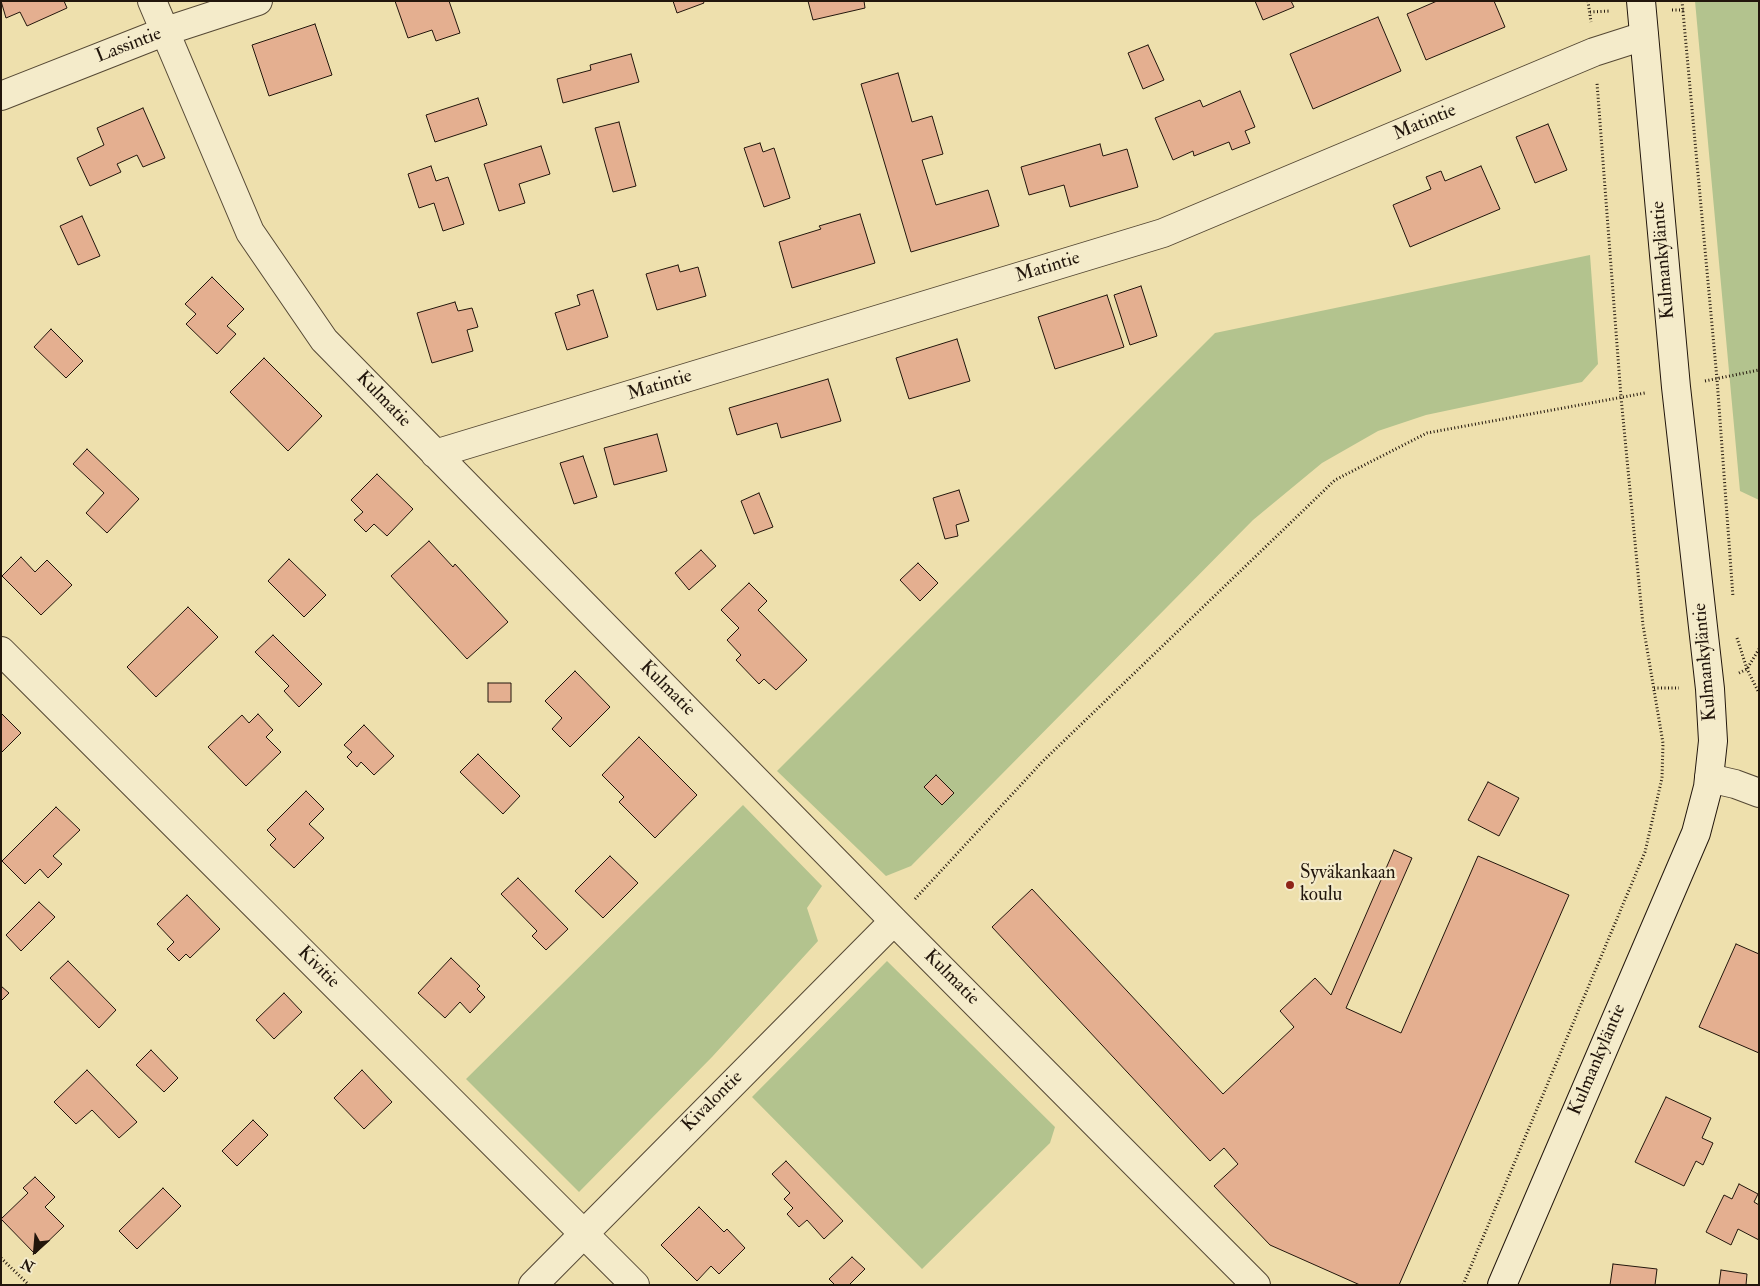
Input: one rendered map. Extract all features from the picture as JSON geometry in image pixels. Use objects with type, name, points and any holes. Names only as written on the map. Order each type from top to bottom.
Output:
[{"type":"street","name":"Kulmatie","points":[[152,1],[250,232],[324,340],[894,921],[1256,1285]]},
{"type":"street","name":"Lassintie","points":[[1,96],[166,31],[258,1]]},
{"type":"street","name":"Kulmankyläntie","points":[[1502,1285],[1696,833],[1709,778],[1713,741],[1710,689],[1676,388],[1641,1]]},
{"type":"street","name":"Matintie","points":[[435,454],[1163,233],[1594,52],[1644,36]]},
{"type":"street","name":"Kivitie","points":[[1,651],[635,1285]]},
{"type":"street","points":[[1709,778],[1735,784],[1759,793]]},
{"type":"street","name":"Kivalontie","points":[[533,1285],[894,921]]},
{"type":"path","points":[[1463,1285],[1645,852],[1662,778],[1663,743],[1643,625],[1621,397],[1594,52],[1588,1]]},
{"type":"path","points":[[1682,1],[1717,379],[1734,604]]},
{"type":"path","points":[[894,921],[1042,762],[1335,480],[1427,433],[1676,388],[1759,370]]},
{"type":"path","points":[[1736,633],[1747,669],[1759,693]]},
{"type":"path","points":[[1,1258],[29,1285]]},
{"type":"green space","points":[[1695,1],[1759,1],[1759,500],[1740,491]]},
{"type":"green space","points":[[1590,255],[1598,364],[1582,382],[1426,415],[1378,431],[1322,463],[1253,520],[911,866],[886,876],[777,771],[1215,333]]},
{"type":"green space","points":[[743,805],[822,886],[807,908],[818,941],[712,1057],[579,1192],[466,1079]]},
{"type":"green space","points":[[887,961],[1055,1127],[1050,1143],[922,1269],[752,1097]]},
{"type":"building","points":[[1,1],[64,1],[67,8],[27,26],[20,12],[6,18]]},
{"type":"building","points":[[395,1],[449,1],[460,33],[436,41],[432,30],[408,38]]},
{"type":"building","points":[[673,1],[703,1],[704,3],[677,13]]},
{"type":"building","points":[[808,1],[864,1],[865,8],[813,20]]},
{"type":"building","points":[[1255,1],[1291,1],[1294,7],[1263,20]]},
{"type":"building","points":[[1437,1],[1494,1],[1505,27],[1426,60],[1407,14]]},
{"type":"building","points":[[1378,17],[1401,71],[1313,109],[1290,54]]},
{"type":"building","points":[[315,24],[332,75],[269,96],[252,45]]},
{"type":"building","points":[[1148,45],[1164,80],[1143,89],[1128,53]]},
{"type":"building","points":[[631,54],[639,82],[563,103],[557,79],[591,70],[590,65]]},
{"type":"building","points":[[898,73],[912,122],[932,116],[943,154],[922,160],[936,205],[988,190],[999,226],[911,252],[861,84]]},
{"type":"building","points":[[1240,91],[1255,127],[1245,131],[1250,143],[1232,150],[1229,142],[1194,156],[1193,151],[1173,160],[1155,118],[1200,100],[1203,107]]},
{"type":"building","points":[[478,98],[487,125],[435,142],[426,115]]},
{"type":"building","points":[[143,108],[165,158],[143,167],[137,155],[117,164],[121,172],[90,186],[77,158],[104,145],[97,128]]},
{"type":"building","points":[[619,122],[636,186],[613,192],[595,128]]},
{"type":"building","points":[[1548,124],[1567,170],[1535,183],[1516,137]]},
{"type":"building","points":[[760,143],[763,152],[774,148],[790,198],[764,207],[744,148]]},
{"type":"building","points":[[1100,144],[1103,156],[1127,149],[1138,187],[1070,207],[1064,185],[1029,195],[1021,167]]},
{"type":"building","points":[[541,146],[550,174],[519,184],[525,203],[499,211],[484,164]]},
{"type":"building","points":[[431,166],[436,181],[448,177],[464,224],[443,231],[434,203],[419,208],[408,174]]},
{"type":"building","points":[[1481,166],[1500,209],[1410,247],[1393,205],[1431,189],[1426,177],[1441,171],[1445,181]]},
{"type":"building","points":[[860,214],[875,263],[792,288],[779,242],[821,229],[819,226]]},
{"type":"building","points":[[82,216],[100,256],[78,265],[60,226]]},
{"type":"building","points":[[678,265],[680,272],[698,267],[706,296],[657,310],[646,274]]},
{"type":"building","points":[[212,277],[244,309],[227,326],[236,334],[217,354],[186,324],[196,314],[185,304]]},
{"type":"building","points":[[1141,286],[1157,336],[1130,345],[1114,295]]},
{"type":"building","points":[[593,290],[608,337],[567,350],[555,313],[580,305],[577,295]]},
{"type":"building","points":[[1107,295],[1124,347],[1055,369],[1038,317]]},
{"type":"building","points":[[455,302],[458,311],[472,308],[478,327],[467,330],[473,351],[432,363],[417,313]]},
{"type":"building","points":[[51,329],[83,361],[66,378],[34,347]]},
{"type":"building","points":[[957,339],[970,381],[909,399],[896,358]]},
{"type":"building","points":[[264,358],[322,416],[288,451],[230,392]]},
{"type":"building","points":[[828,379],[841,421],[781,438],[777,423],[737,435],[729,408]]},
{"type":"building","points":[[657,434],[667,471],[614,485],[604,448]]},
{"type":"building","points":[[87,449],[139,499],[107,533],[86,513],[104,493],[73,464]]},
{"type":"building","points":[[583,456],[597,497],[574,504],[560,463]]},
{"type":"building","points":[[377,474],[413,509],[387,536],[374,524],[366,532],[354,520],[363,512],[351,500]]},
{"type":"building","points":[[959,490],[969,521],[956,525],[958,536],[945,539],[933,498]]},
{"type":"building","points":[[759,493],[773,527],[754,534],[741,501]]},
{"type":"building","points":[[429,541],[453,567],[455,564],[508,622],[467,659],[391,576]]},
{"type":"building","points":[[701,550],[716,566],[689,590],[675,573]]},
{"type":"building","points":[[21,557],[35,572],[47,560],[72,585],[41,615],[2,576]]},
{"type":"building","points":[[289,559],[326,595],[304,617],[268,581]]},
{"type":"building","points":[[918,563],[938,583],[920,601],[900,580]]},
{"type":"building","points":[[749,583],[767,601],[758,610],[807,660],[776,690],[764,679],[759,684],[736,660],[741,655],[727,640],[739,628],[721,610]]},
{"type":"building","points":[[188,607],[218,637],[156,697],[127,667]]},
{"type":"building","points":[[273,635],[322,684],[299,707],[284,691],[289,686],[255,652]]},
{"type":"building","points":[[575,671],[610,707],[570,747],[552,729],[562,718],[545,701]]},
{"type":"building","points":[[488,683],[511,683],[511,702],[488,702]]},
{"type":"building","points":[[1,713],[21,733],[1,753]]},
{"type":"building","points":[[258,714],[273,730],[266,737],[281,752],[246,786],[208,747],[242,715],[249,723]]},
{"type":"building","points":[[364,725],[394,756],[374,775],[361,762],[357,767],[347,757],[352,752],[344,745]]},
{"type":"building","points":[[639,737],[697,795],[655,838],[619,802],[624,797],[602,775]]},
{"type":"building","points":[[478,754],[520,796],[503,814],[460,772]]},
{"type":"building","points":[[936,775],[954,793],[942,805],[924,787]]},
{"type":"building","points":[[1488,782],[1519,798],[1499,836],[1468,820]]},
{"type":"building","points":[[306,791],[324,809],[309,824],[324,838],[294,868],[270,845],[276,839],[267,830]]},
{"type":"building","points":[[56,807],[80,830],[53,856],[62,864],[48,878],[40,869],[25,884],[2,861]]},
{"type":"building","points":[[1394,850],[1412,858],[1346,1008],[1401,1033],[1478,856],[1569,895],[1399,1285],[1360,1285],[1270,1245],[1214,1186],[1238,1164],[1224,1148],[1210,1161],[992,927],[1032,889],[1223,1094],[1294,1027],[1280,1011],[1315,978],[1331,995]]},
{"type":"building","points":[[610,856],[638,883],[603,918],[575,891]]},
{"type":"building","points":[[518,878],[568,929],[546,950],[532,936],[537,931],[501,894]]},
{"type":"building","points":[[187,895],[220,929],[190,958],[186,954],[179,961],[167,949],[174,942],[157,924]]},
{"type":"building","points":[[39,902],[55,917],[21,951],[6,935]]},
{"type":"building","points":[[1736,944],[1759,954],[1759,1053],[1699,1027]]},
{"type":"building","points":[[451,958],[480,986],[477,989],[485,997],[470,1013],[460,1002],[445,1018],[418,993]]},
{"type":"building","points":[[68,961],[116,1010],[99,1028],[50,978]]},
{"type":"building","points":[[1,986],[9,993],[1,1001]]},
{"type":"building","points":[[284,993],[302,1012],[274,1039],[256,1020]]},
{"type":"building","points":[[151,1050],[178,1078],[164,1092],[136,1065]]},
{"type":"building","points":[[87,1070],[137,1122],[119,1138],[92,1110],[76,1124],[54,1102]]},
{"type":"building","points":[[362,1070],[392,1102],[364,1129],[334,1098]]},
{"type":"building","points":[[1666,1097],[1711,1118],[1702,1138],[1713,1143],[1703,1165],[1696,1161],[1684,1186],[1635,1162]]},
{"type":"building","points":[[253,1120],[268,1135],[237,1166],[222,1151]]},
{"type":"building","points":[[786,1161],[843,1221],[824,1239],[807,1220],[799,1227],[787,1214],[793,1208],[784,1199],[790,1193],[772,1174]]},
{"type":"building","points":[[35,1177],[55,1197],[45,1207],[64,1226],[35,1254],[1,1219],[28,1193],[23,1188]]},
{"type":"building","points":[[1739,1184],[1758,1194],[1754,1202],[1759,1205],[1759,1240],[1738,1229],[1731,1245],[1706,1232],[1724,1195],[1732,1199]]},
{"type":"building","points":[[163,1188],[181,1206],[137,1249],[119,1231]]},
{"type":"building","points":[[699,1207],[724,1232],[727,1229],[745,1248],[719,1274],[711,1266],[697,1281],[661,1245]]},
{"type":"building","points":[[852,1257],[865,1269],[849,1285],[835,1285],[829,1279]]},
{"type":"building","points":[[1613,1264],[1657,1269],[1655,1285],[1610,1285]]},
{"type":"building","points":[[1721,1270],[1747,1274],[1746,1285],[1719,1285]]},
{"type":"place","name":"Syväkankaan koulu","points":[[1290,885]]}]
